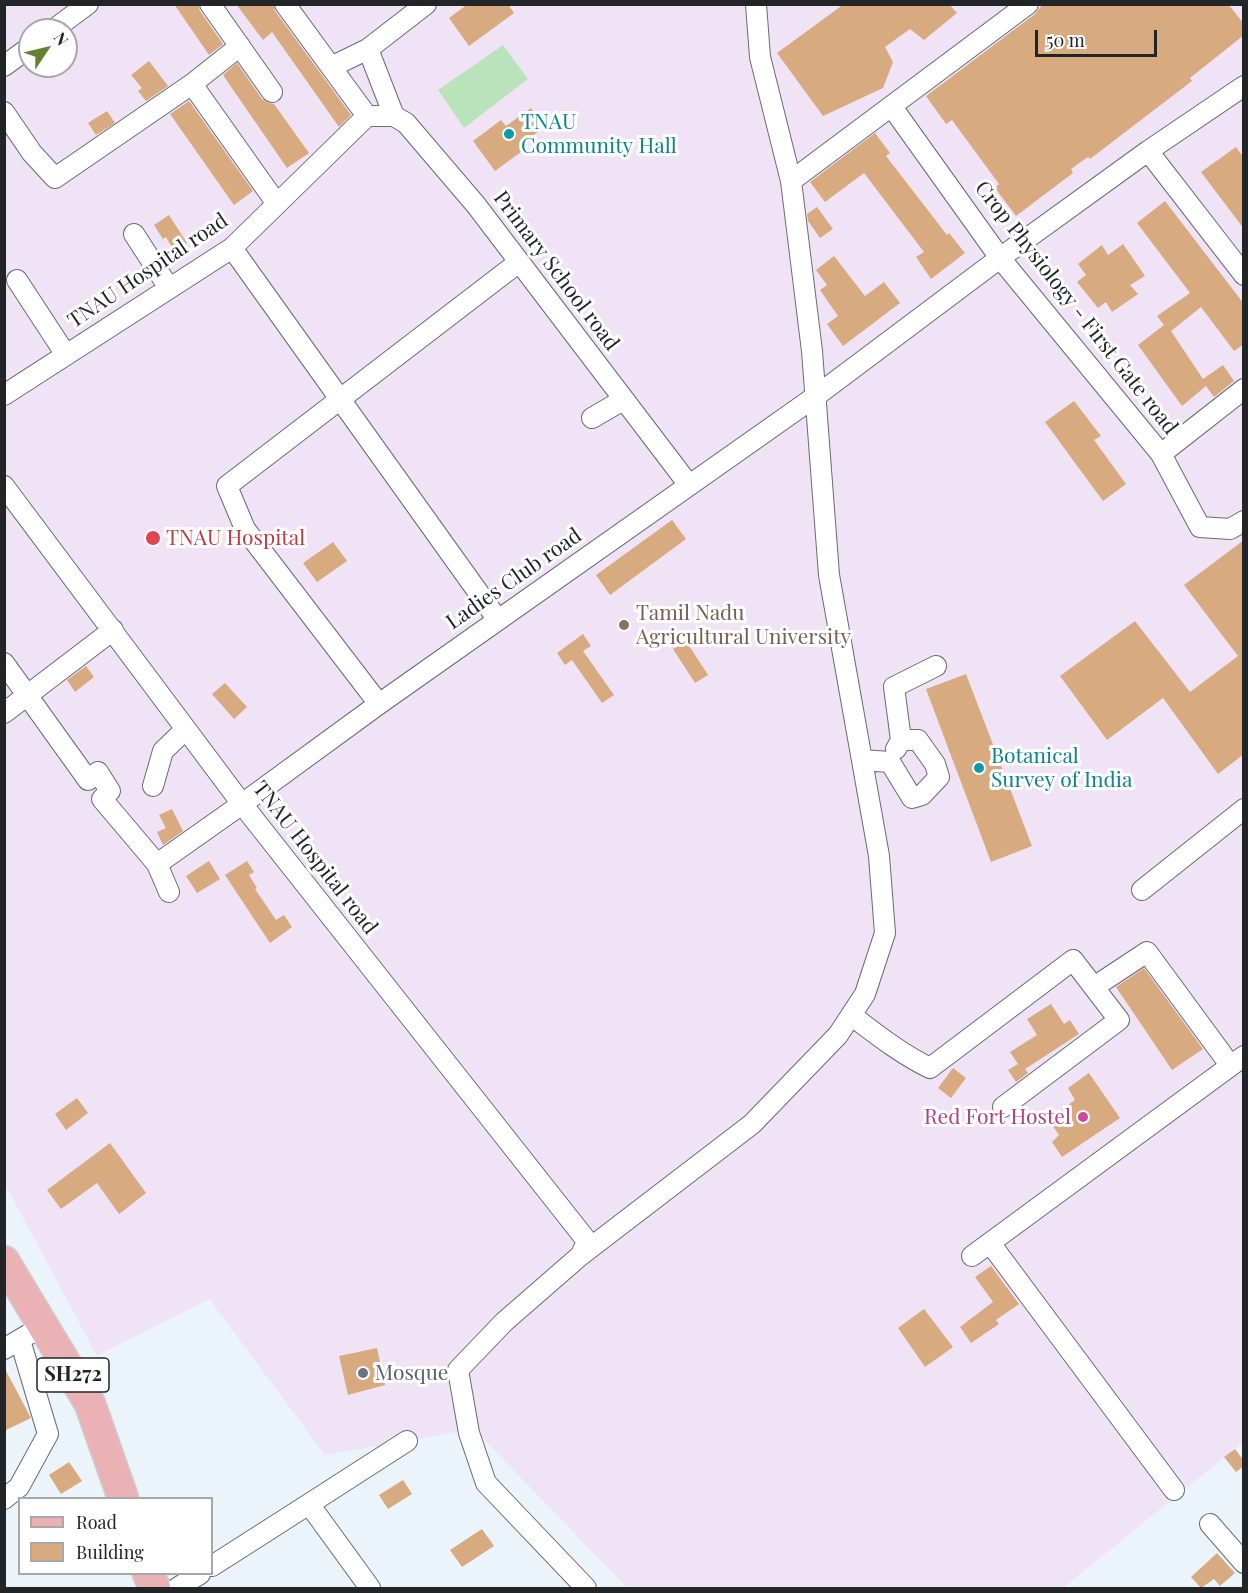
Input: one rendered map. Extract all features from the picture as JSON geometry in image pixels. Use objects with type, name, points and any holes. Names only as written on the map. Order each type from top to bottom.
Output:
[{"type":"main road","name":"SH272","points":[[4,1261],[23,1338],[90,1404],[123,1497]]},
{"type":"street","points":[[69,18],[88,4]]},
{"type":"street","points":[[210,4],[272,92]]},
{"type":"street","points":[[285,4],[367,116],[394,116],[368,49]]},
{"type":"street","points":[[330,67],[368,49],[426,4]]},
{"type":"street","points":[[586,1588],[486,1484],[469,1433],[459,1370],[504,1322],[581,1255],[752,1124],[838,1035],[865,994],[885,933],[879,856],[829,575],[816,396],[791,181],[760,57],[756,4]]},
{"type":"street","points":[[791,181],[1028,4]]},
{"type":"street","points":[[4,112],[32,153],[55,178],[192,84],[240,46]]},
{"type":"street","points":[[4,66],[18,56]]},
{"type":"street","points":[[192,84],[277,204]]},
{"type":"street","name":"Ladies Club road","points":[[157,864],[379,704],[816,396],[1148,151],[1244,86]]},
{"type":"street","name":"Crop Physiology - First Gate road","points":[[892,107],[1000,258],[1161,454],[1244,389]]},
{"type":"street","name":"TNAU Hospital road","points":[[4,395],[232,248],[367,116]]},
{"type":"street","name":"Primary School road","points":[[394,116],[406,123],[476,205],[689,485]]},
{"type":"street","points":[[1148,151],[1244,275]]},
{"type":"street","points":[[134,234],[169,288]]},
{"type":"street","points":[[232,248],[498,620]]},
{"type":"street","points":[[379,704],[245,529],[227,486],[519,262]]},
{"type":"street","points":[[17,280],[66,355]]},
{"type":"street","points":[[592,418],[623,400]]},
{"type":"street","points":[[1161,454],[1200,527],[1230,529],[1244,521]]},
{"type":"street","name":"TNAU Hospital road","points":[[4,486],[242,804],[587,1240],[581,1255]]},
{"type":"street","points":[[4,713],[112,630]]},
{"type":"street","points":[[4,663],[88,780],[98,772],[110,791],[102,799],[157,864],[169,892]]},
{"type":"street","points":[[890,762],[901,740],[894,687],[936,666]]},
{"type":"street","points":[[153,786],[163,751],[186,729]]},
{"type":"street","points":[[890,762],[912,798],[922,795],[939,777],[935,764],[918,740],[901,740]]},
{"type":"street","points":[[862,760],[890,762]]},
{"type":"street","points":[[1142,890],[1244,809]]},
{"type":"street","points":[[972,1256],[1237,1061],[1147,952],[1094,987]]},
{"type":"street","points":[[851,1015],[886,1042],[930,1068],[1073,960],[1119,1020],[1003,1107]]},
{"type":"street","points":[[990,1243],[1174,1490]]},
{"type":"street","points":[[4,1499],[19,1487],[48,1434],[23,1338]]},
{"type":"street","points":[[213,1565],[408,1441]]},
{"type":"street","points":[[309,1504],[370,1588]]},
{"type":"street","points":[[1210,1524],[1244,1563]]},
{"type":"street","points":[[177,1588],[198,1575]]},
{"type":"shaded area","name":"Tamil Nadu Agricultural University","points":[[4,5],[1243,5],[1243,1442],[1063,1588],[627,1588],[474,1429],[325,1455],[209,1299],[97,1356],[5,1184]]},
{"type":"green space","points":[[503,45],[528,79],[464,128],[438,90]]},
{"type":"building","points":[[174,4],[198,4],[200,11],[223,44],[209,55]]},
{"type":"building","points":[[236,4],[273,4],[275,11],[351,115],[339,127],[272,32],[263,40]]},
{"type":"building","points":[[468,4],[508,4],[514,13],[469,46],[449,18]]},
{"type":"building","points":[[844,4],[949,4],[957,13],[924,40],[910,29],[885,47],[893,62],[883,88],[823,116],[777,53]]},
{"type":"building","points":[[1043,4],[1228,4],[1244,24],[1244,35],[1190,78],[1192,81],[1090,159],[1088,157],[1071,169],[1073,173],[1016,216],[995,188],[999,184],[952,120],[946,124],[926,96],[1035,14]]},
{"type":"building","points":[[149,61],[168,86],[146,101],[138,91],[142,88],[131,75]]},
{"type":"building","points":[[237,63],[262,99],[274,104],[309,153],[287,168],[223,75]]},
{"type":"building","points":[[189,101],[253,191],[234,205],[170,114]]},
{"type":"building","name":"TNAU Community Hall","points":[[531,108],[545,127],[521,144],[525,149],[495,171],[473,141],[501,120],[506,126]]},
{"type":"building","points":[[107,111],[115,123],[96,135],[88,123]]},
{"type":"building","points":[[875,133],[890,153],[886,156],[947,235],[949,233],[965,253],[931,279],[916,257],[924,252],[864,173],[825,202],[810,182]]},
{"type":"building","points":[[1236,147],[1244,158],[1244,229],[1201,172]]},
{"type":"building","points":[[1165,201],[1244,304],[1244,344],[1234,351],[1201,307],[1171,331],[1203,379],[1223,365],[1234,381],[1214,397],[1206,386],[1182,406],[1138,345],[1164,325],[1157,316],[1190,293],[1137,223]]},
{"type":"building","points":[[817,207],[833,229],[820,238],[808,221],[807,214]]},
{"type":"building","points":[[169,215],[187,243],[174,251],[166,237],[163,239],[154,225]]},
{"type":"building","points":[[1123,244],[1145,276],[1130,285],[1138,294],[1112,312],[1106,302],[1098,308],[1077,282],[1086,275],[1078,264],[1102,245],[1108,255]]},
{"type":"building","points":[[834,256],[865,296],[884,282],[900,303],[843,346],[827,324],[838,316],[820,290],[827,285],[816,270]]},
{"type":"building","points":[[1074,401],[1101,436],[1094,440],[1126,484],[1103,501],[1045,422]]},
{"type":"building","points":[[672,520],[686,539],[610,595],[596,575]]},
{"type":"building","points":[[1244,540],[1244,754],[1218,774],[1163,698],[1107,740],[1060,676],[1135,621],[1190,692],[1238,656],[1184,585]]},
{"type":"building","points":[[333,542],[347,561],[317,582],[303,563]]},
{"type":"building","points":[[583,634],[591,646],[583,651],[614,695],[602,703],[572,660],[565,665],[557,653]]},
{"type":"building","points":[[686,641],[708,675],[695,683],[673,649]]},
{"type":"building","points":[[86,666],[94,677],[75,692],[67,680]]},
{"type":"building","name":"Botanical Survey of India","points":[[966,674],[1032,846],[991,862],[926,689]]},
{"type":"building","points":[[225,683],[247,707],[234,719],[212,694]]},
{"type":"building","points":[[172,809],[183,831],[163,845],[157,832],[166,828],[159,815]]},
{"type":"building","points":[[209,861],[220,879],[197,893],[186,876]]},
{"type":"building","points":[[247,861],[254,872],[249,875],[257,888],[255,889],[276,920],[284,915],[292,927],[270,943],[225,875]]},
{"type":"building","points":[[1144,968],[1203,1049],[1172,1070],[1116,987]]},
{"type":"building","points":[[1051,1004],[1064,1024],[1070,1020],[1079,1034],[1025,1069],[1028,1073],[1016,1082],[1008,1070],[1018,1064],[1010,1052],[1037,1035],[1027,1019]]},
{"type":"building","points":[[953,1068],[966,1078],[951,1098],[938,1088]]},
{"type":"building","points":[[1089,1073],[1120,1118],[1062,1157],[1052,1142],[1059,1135],[1048,1119],[1075,1100],[1068,1088]]},
{"type":"building","points":[[77,1098],[88,1113],[66,1130],[55,1114]]},
{"type":"building","points":[[110,1143],[146,1193],[119,1214],[97,1183],[61,1209],[47,1190]]},
{"type":"building","points":[[991,1266],[1019,1304],[996,1320],[999,1324],[971,1343],[960,1327],[993,1302],[975,1277]]},
{"type":"building","points":[[924,1309],[953,1347],[925,1367],[898,1328]]},
{"type":"building","name":"Mosque","points":[[377,1348],[385,1385],[348,1395],[339,1356]]},
{"type":"building","points":[[4,1367],[31,1418],[4,1431]]},
{"type":"building","points":[[1235,1449],[1244,1461],[1244,1466],[1236,1472],[1224,1457]]},
{"type":"building","points":[[69,1462],[82,1481],[61,1494],[49,1475]]},
{"type":"building","points":[[403,1480],[412,1494],[388,1509],[379,1495]]},
{"type":"building","points":[[482,1529],[494,1546],[462,1567],[450,1550]]},
{"type":"building","points":[[1217,1553],[1235,1573],[1220,1586],[1214,1579],[1201,1588],[1191,1577]]},
{"type":"place","name":"TNAU Community Hall","points":[[509,134]]},
{"type":"place","name":"TNAU Hospital","points":[[153,538]]},
{"type":"place","name":"Tamil Nadu Agricultural University","points":[[624,625]]},
{"type":"place","name":"Botanical Survey of India","points":[[979,768]]},
{"type":"place","name":"Red Fort Hostel","points":[[1083,1117]]},
{"type":"place","name":"Mosque","points":[[363,1373]]}]
